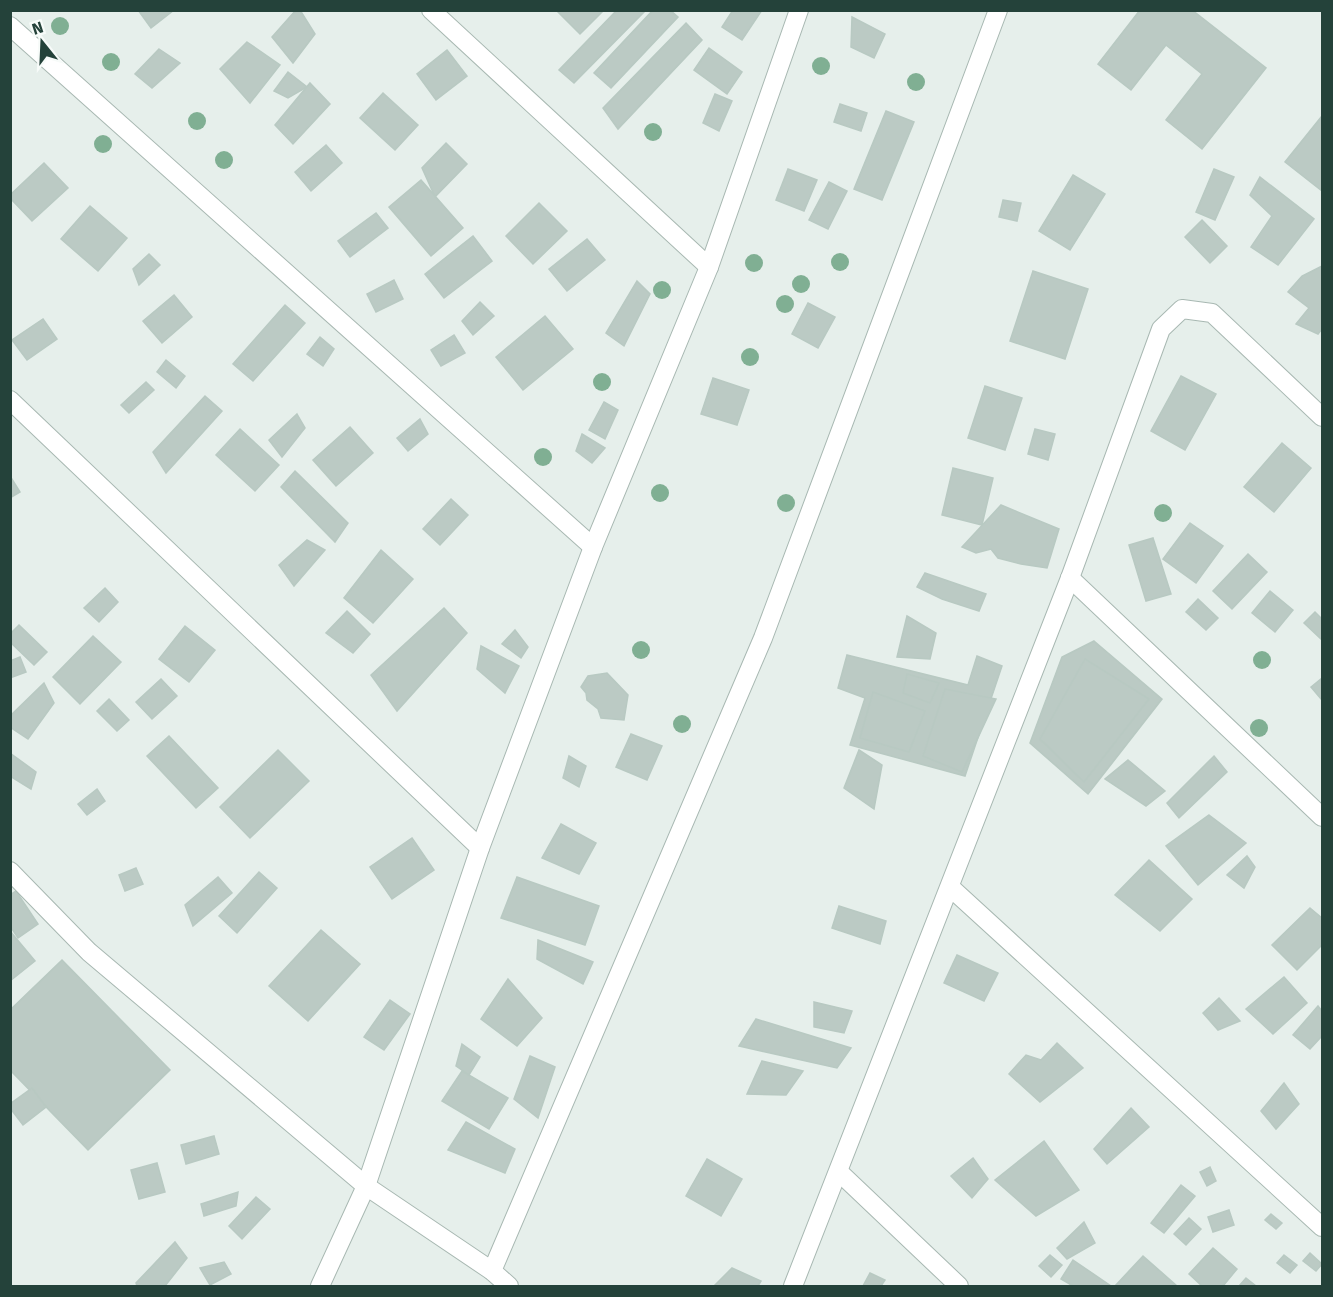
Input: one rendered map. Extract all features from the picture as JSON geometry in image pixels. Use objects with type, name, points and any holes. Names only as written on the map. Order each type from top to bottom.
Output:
[{"type":"street","points":[[431,10],[709,267]]},
{"type":"street","points":[[320,1287],[366,1186],[480,848],[593,547],[709,267],[799,10]]},
{"type":"street","points":[[492,1271],[763,638],[998,10]]},
{"type":"street","points":[[10,26],[593,547]]},
{"type":"street","points":[[794,1287],[1070,578],[1161,329],[1182,309],[1212,313],[1323,417]]},
{"type":"street","points":[[10,400],[480,848]]},
{"type":"street","points":[[1070,578],[1323,817]]},
{"type":"street","points":[[10,871],[89,952],[366,1186],[492,1271],[508,1287]]},
{"type":"street","points":[[950,887],[1323,1227]]},
{"type":"street","points":[[839,1172],[959,1287]]},
{"type":"building","points":[[138,10],[174,10],[151,28]]},
{"type":"building","points":[[296,10],[300,10],[315,34],[293,63],[272,37]]},
{"type":"building","points":[[560,10],[604,10],[580,34],[558,12]]},
{"type":"building","points":[[617,10],[646,10],[574,83],[559,70]]},
{"type":"building","points":[[653,10],[670,10],[678,17],[611,88],[594,73]]},
{"type":"building","points":[[733,10],[762,10],[742,40],[722,27]]},
{"type":"building","points":[[1140,10],[1192,10],[1266,68],[1202,149],[1166,120],[1202,74],[1166,45],[1131,90],[1098,64]]},
{"type":"building","points":[[852,17],[885,34],[874,58],[851,47]]},
{"type":"building","points":[[686,23],[702,40],[618,129],[603,108]]},
{"type":"building","points":[[247,42],[280,65],[250,103],[220,69]]},
{"type":"building","points":[[709,48],[742,72],[727,94],[694,70]]},
{"type":"building","points":[[159,49],[180,63],[152,88],[135,74]]},
{"type":"building","points":[[447,50],[467,76],[436,100],[417,74]]},
{"type":"building","points":[[288,72],[307,87],[288,98],[274,91]]},
{"type":"building","points":[[310,83],[330,104],[293,144],[275,125]]},
{"type":"building","points":[[383,93],[418,125],[395,150],[360,118]]},
{"type":"building","points":[[715,94],[732,101],[719,131],[703,123]]},
{"type":"building","points":[[840,104],[867,113],[861,131],[834,122]]},
{"type":"building","points":[[886,111],[914,122],[882,200],[854,189]]},
{"type":"building","points":[[1322,116],[1322,191],[1285,162]]},
{"type":"building","points":[[446,143],[467,164],[435,197],[422,168]]},
{"type":"building","points":[[326,145],[342,163],[311,191],[295,172]]},
{"type":"building","points":[[44,163],[68,188],[32,221],[10,198],[10,195]]},
{"type":"building","points":[[788,169],[817,180],[804,211],[776,200]]},
{"type":"building","points":[[1214,169],[1234,177],[1215,220],[1196,212]]},
{"type":"building","points":[[1073,175],[1105,194],[1070,250],[1039,231]]},
{"type":"building","points":[[1260,177],[1314,219],[1278,265],[1251,247],[1272,216],[1250,195]]},
{"type":"building","points":[[421,180],[463,228],[431,256],[389,207]]},
{"type":"building","points":[[829,182],[847,191],[828,229],[809,220]]},
{"type":"building","points":[[1003,200],[1021,203],[1017,221],[999,217]]},
{"type":"building","points":[[539,203],[567,231],[533,264],[506,236]]},
{"type":"building","points":[[90,206],[127,238],[98,271],[61,239]]},
{"type":"building","points":[[376,213],[388,228],[350,257],[338,241]]},
{"type":"building","points":[[1202,220],[1227,246],[1210,263],[1185,237]]},
{"type":"building","points":[[473,236],[492,261],[444,298],[425,274]]},
{"type":"building","points":[[587,239],[605,260],[567,291],[549,269]]},
{"type":"building","points":[[149,254],[160,265],[139,285],[133,269]]},
{"type":"building","points":[[1322,266],[1322,329],[1318,334],[1296,324],[1309,308],[1288,292],[1302,276]]},
{"type":"building","points":[[1033,271],[1088,289],[1065,359],[1010,341]]},
{"type":"building","points":[[394,280],[403,299],[376,312],[367,294]]},
{"type":"building","points":[[637,281],[650,294],[624,346],[606,333]]},
{"type":"building","points":[[174,295],[192,317],[162,343],[143,321]]},
{"type":"building","points":[[480,302],[494,316],[473,335],[462,321]]},
{"type":"building","points":[[808,303],[835,317],[818,348],[792,334]]},
{"type":"building","points":[[285,305],[305,323],[253,381],[233,364]]},
{"type":"building","points":[[545,316],[573,349],[523,390],[496,357]]},
{"type":"building","points":[[43,319],[57,339],[27,360],[12,340]]},
{"type":"building","points":[[454,335],[465,353],[441,366],[431,350]]},
{"type":"building","points":[[320,337],[334,349],[323,366],[307,354]]},
{"type":"building","points":[[166,360],[185,376],[176,388],[157,372]]},
{"type":"building","points":[[1181,376],[1216,394],[1185,450],[1151,431]]},
{"type":"building","points":[[713,378],[749,390],[737,425],[701,414]]},
{"type":"building","points":[[146,382],[154,390],[129,413],[121,405]]},
{"type":"building","points":[[985,386],[1022,398],[1005,450],[968,438]]},
{"type":"building","points":[[205,396],[222,411],[166,473],[153,452]]},
{"type":"building","points":[[604,402],[618,410],[605,439],[589,430]]},
{"type":"building","points":[[297,414],[305,428],[282,457],[269,440]]},
{"type":"building","points":[[420,419],[428,434],[408,451],[397,438]]},
{"type":"building","points":[[350,427],[373,453],[336,486],[313,460]]},
{"type":"building","points":[[240,429],[279,465],[255,491],[216,455]]},
{"type":"building","points":[[1035,429],[1055,434],[1048,460],[1028,454]]},
{"type":"building","points":[[582,434],[605,448],[592,463],[576,451]]},
{"type":"building","points":[[1282,443],[1311,468],[1274,512],[1244,487]]},
{"type":"building","points":[[953,468],[993,478],[982,525],[942,515]]},
{"type":"building","points":[[295,471],[348,523],[335,542],[281,487]]},
{"type":"building","points":[[10,476],[20,492],[10,498]]},
{"type":"building","points":[[451,499],[468,515],[440,545],[423,529]]},
{"type":"building","points":[[1001,505],[1059,529],[1047,568],[998,558],[991,549],[976,553],[962,547]]},
{"type":"building","points":[[1190,523],[1223,546],[1196,583],[1163,559]]},
{"type":"building","points":[[1153,538],[1171,594],[1146,601],[1129,545]]},
{"type":"building","points":[[307,540],[325,550],[294,586],[279,565]]},
{"type":"building","points":[[381,550],[413,579],[373,623],[344,598]]},
{"type":"building","points":[[1248,554],[1267,572],[1232,609],[1213,591]]},
{"type":"building","points":[[925,573],[986,594],[979,611],[942,599],[917,587]]},
{"type":"building","points":[[105,588],[118,602],[99,622],[84,608]]},
{"type":"building","points":[[1270,591],[1293,610],[1275,632],[1252,613]]},
{"type":"building","points":[[1198,599],[1218,618],[1206,630],[1186,612]]},
{"type":"building","points":[[444,608],[467,633],[397,711],[371,675]]},
{"type":"building","points":[[347,611],[370,634],[353,653],[326,633]]},
{"type":"building","points":[[1315,612],[1322,619],[1322,640],[1304,623]]},
{"type":"building","points":[[907,616],[936,633],[930,659],[897,657]]},
{"type":"building","points":[[19,625],[47,652],[34,665],[10,642],[10,634]]},
{"type":"building","points":[[185,626],[215,650],[189,682],[159,659]]},
{"type":"building","points":[[515,630],[528,647],[521,658],[502,644]]},
{"type":"building","points":[[93,636],[121,662],[80,704],[53,677]]},
{"type":"building","points":[[1094,641],[1162,699],[1088,794],[1030,743],[1062,657]]},
{"type":"building","points":[[481,646],[519,666],[505,693],[477,669]]},
{"type":"building","points":[[847,655],[968,685],[977,656],[1002,666],[965,776],[850,745],[865,698],[838,688]]},
{"type":"building","points":[[20,657],[26,672],[10,678],[10,661]]},
{"type":"building","points":[[1085,659],[1149,699],[1084,782],[1040,739]]},
{"type":"building","points":[[607,673],[628,695],[624,720],[601,718],[598,709],[587,700],[586,693],[581,687],[588,676]]},
{"type":"building","points":[[907,674],[939,683],[930,703],[903,693]]},
{"type":"building","points":[[1322,678],[1322,698],[1321,699],[1311,687]]},
{"type":"building","points":[[161,679],[177,696],[152,719],[136,702]]},
{"type":"building","points":[[44,683],[54,703],[28,739],[10,727],[10,716]]},
{"type":"building","points":[[945,689],[996,699],[962,772],[923,756]]},
{"type":"building","points":[[873,692],[925,711],[909,752],[860,738]]},
{"type":"building","points":[[109,699],[129,720],[117,731],[97,711]]},
{"type":"building","points":[[631,734],[662,746],[647,780],[616,767]]},
{"type":"building","points":[[169,736],[218,788],[196,808],[147,756]]},
{"type":"building","points":[[278,750],[309,781],[250,838],[220,807]]},
{"type":"building","points":[[859,750],[882,765],[874,809],[844,788]]},
{"type":"building","points":[[10,753],[36,772],[31,789],[10,776]]},
{"type":"building","points":[[569,756],[586,766],[579,787],[563,778]]},
{"type":"building","points":[[1214,756],[1227,772],[1179,818],[1167,803]]},
{"type":"building","points":[[1128,760],[1165,791],[1146,806],[1105,779]]},
{"type":"building","points":[[97,789],[105,801],[87,815],[78,804]]},
{"type":"building","points":[[1209,815],[1246,843],[1198,885],[1166,846]]},
{"type":"building","points":[[561,824],[596,843],[579,874],[542,858]]},
{"type":"building","points":[[412,838],[434,870],[392,899],[370,867]]},
{"type":"building","points":[[1247,856],[1255,867],[1244,888],[1227,875]]},
{"type":"building","points":[[1149,860],[1192,899],[1160,931],[1115,895]]},
{"type":"building","points":[[136,868],[143,884],[125,891],[119,875]]},
{"type":"building","points":[[259,872],[277,888],[237,933],[219,916]]},
{"type":"building","points":[[218,877],[232,893],[193,926],[185,905]]},
{"type":"building","points":[[517,877],[599,906],[585,945],[501,918]]},
{"type":"building","points":[[16,891],[38,924],[18,938],[10,926],[10,895]]},
{"type":"building","points":[[839,906],[886,921],[880,944],[832,928]]},
{"type":"building","points":[[1310,908],[1322,918],[1322,945],[1297,970],[1272,945]]},
{"type":"building","points":[[321,930],[360,964],[308,1021],[269,986]]},
{"type":"building","points":[[10,931],[35,961],[10,981]]},
{"type":"building","points":[[538,940],[593,962],[583,984],[537,959]]},
{"type":"building","points":[[957,955],[998,973],[984,1001],[944,983]]},
{"type":"building","points":[[62,960],[170,1070],[88,1150],[10,1070],[10,1010]]},
{"type":"building","points":[[1284,977],[1307,1003],[1273,1034],[1246,1009]]},
{"type":"building","points":[[508,979],[542,1018],[517,1046],[481,1019]]},
{"type":"building","points":[[1219,998],[1240,1021],[1218,1030],[1203,1013]]},
{"type":"building","points":[[390,1000],[410,1014],[384,1050],[364,1037]]},
{"type":"building","points":[[814,1002],[852,1011],[844,1033],[814,1027]]},
{"type":"building","points":[[1318,1006],[1322,1011],[1322,1036],[1310,1049],[1293,1035]]},
{"type":"building","points":[[756,1019],[851,1048],[837,1068],[739,1046]]},
{"type":"building","points":[[1057,1043],[1083,1068],[1040,1102],[1009,1074],[1026,1055],[1041,1060]]},
{"type":"building","points":[[462,1044],[480,1057],[469,1075],[456,1066]]},
{"type":"building","points":[[530,1056],[555,1067],[538,1118],[514,1099]]},
{"type":"building","points":[[762,1061],[803,1071],[786,1095],[747,1094]]},
{"type":"building","points":[[462,1071],[508,1098],[489,1129],[442,1101]]},
{"type":"building","points":[[1284,1083],[1299,1104],[1276,1129],[1261,1111]]},
{"type":"building","points":[[32,1088],[46,1107],[23,1125],[10,1108],[10,1104]]},
{"type":"building","points":[[1131,1108],[1149,1127],[1107,1164],[1094,1149]]},
{"type":"building","points":[[466,1122],[515,1149],[505,1173],[448,1150]]},
{"type":"building","points":[[214,1136],[219,1154],[186,1164],[181,1145]]},
{"type":"building","points":[[1044,1141],[1079,1190],[1036,1216],[995,1180]]},
{"type":"building","points":[[973,1158],[988,1179],[972,1198],[951,1176]]},
{"type":"building","points":[[707,1159],[742,1179],[721,1216],[686,1196]]},
{"type":"building","points":[[157,1163],[165,1192],[139,1199],[131,1170]]},
{"type":"building","points":[[1210,1167],[1216,1181],[1207,1186],[1200,1172]]},
{"type":"building","points":[[1181,1185],[1195,1196],[1164,1233],[1151,1223]]},
{"type":"building","points":[[238,1192],[236,1206],[204,1216],[201,1204]]},
{"type":"building","points":[[256,1197],[270,1209],[242,1239],[229,1226]]},
{"type":"building","points":[[1229,1210],[1234,1225],[1213,1232],[1208,1217]]},
{"type":"building","points":[[1271,1214],[1282,1223],[1276,1229],[1265,1220]]},
{"type":"building","points":[[1189,1218],[1201,1229],[1186,1245],[1174,1234]]},
{"type":"building","points":[[1084,1222],[1095,1243],[1067,1259],[1057,1248]]},
{"type":"building","points":[[175,1242],[187,1258],[165,1286],[137,1286],[136,1283]]},
{"type":"building","points":[[1213,1248],[1237,1269],[1223,1286],[1202,1286],[1189,1274]]},
{"type":"building","points":[[1310,1253],[1322,1264],[1316,1271],[1303,1261]]},
{"type":"building","points":[[1050,1255],[1062,1265],[1051,1277],[1039,1266]]},
{"type":"building","points":[[1284,1255],[1297,1265],[1290,1273],[1277,1263]]},
{"type":"building","points":[[1143,1256],[1177,1286],[1115,1286]]},
{"type":"building","points":[[1073,1260],[1111,1286],[1073,1286],[1061,1279]]},
{"type":"building","points":[[224,1262],[231,1274],[210,1285],[200,1268]]},
{"type":"building","points":[[732,1268],[761,1281],[758,1286],[714,1286]]},
{"type":"building","points":[[870,1273],[885,1280],[881,1286],[863,1286]]},
{"type":"building","points":[[1246,1278],[1256,1286],[1239,1286]]}]
